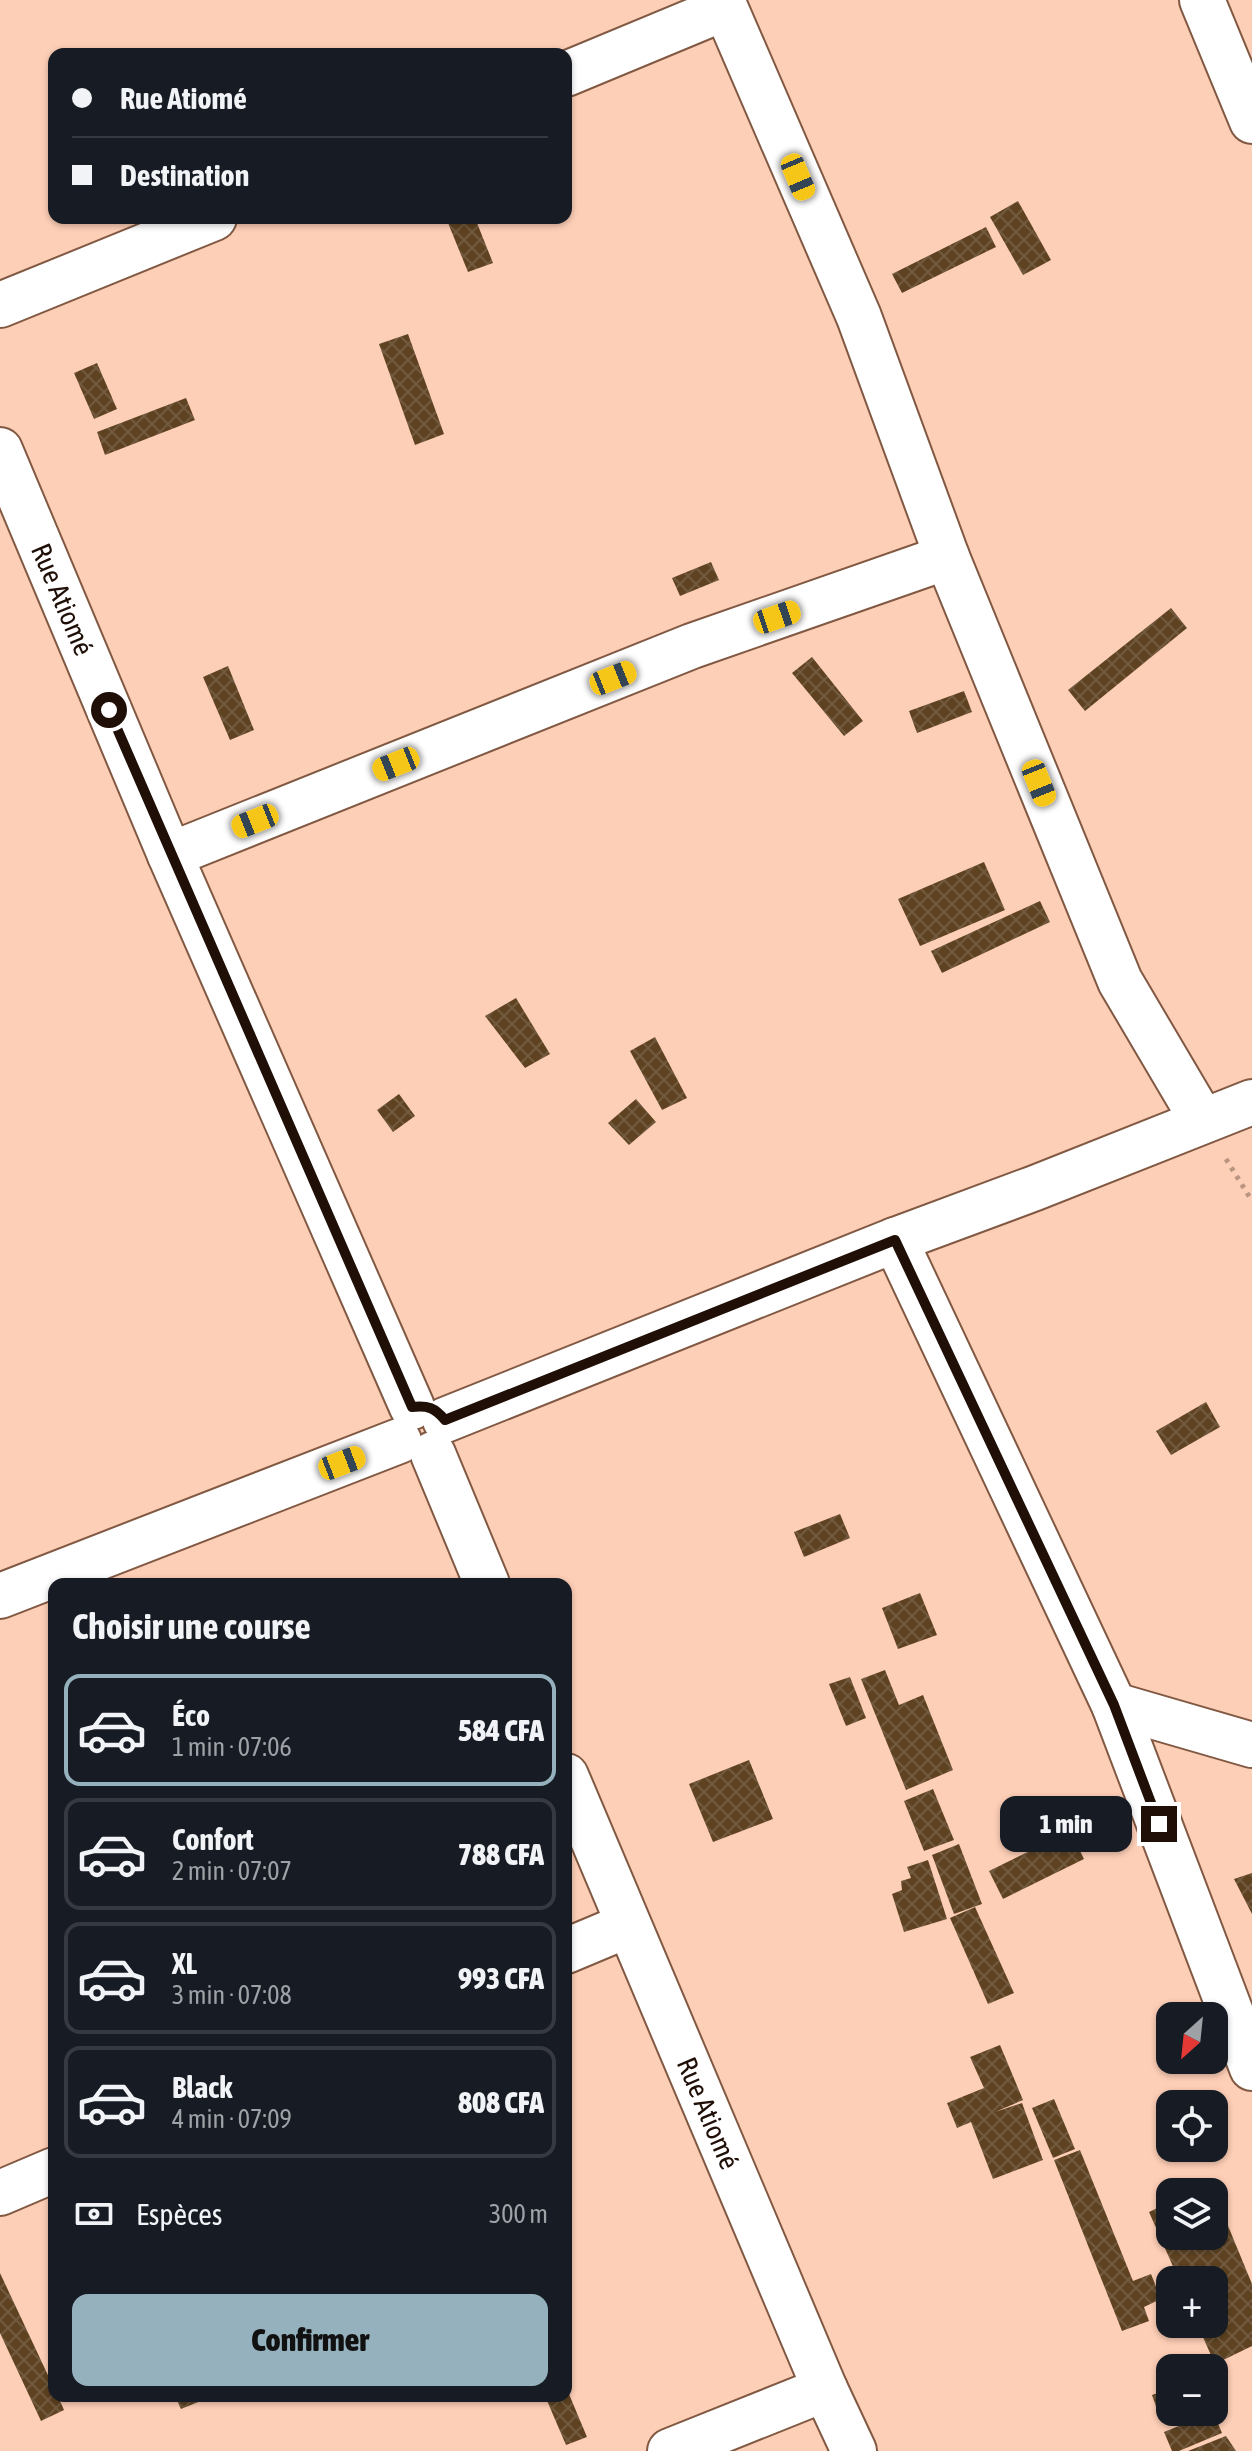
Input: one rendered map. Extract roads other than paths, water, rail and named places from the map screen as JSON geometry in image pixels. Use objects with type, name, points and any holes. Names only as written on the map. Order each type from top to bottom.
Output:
[{"type":"street","points":[[1202,0],[1252,121]]},
{"type":"street","points":[[572,71],[723,4],[859,317],[947,557],[1120,981],[1202,1120]]},
{"type":"street","points":[[0,305],[199,224]]},
{"type":"street","name":"Rue Atiomé","points":[[0,450],[170,855],[484,1578]]},
{"type":"street","points":[[170,855],[692,646],[947,557]]},
{"type":"street","points":[[0,1596],[422,1431],[895,1240],[1252,1102]]},
{"type":"street","points":[[895,1240],[1114,1705],[1252,2068]]},
{"type":"street","points":[[1114,1705],[1252,1745]]},
{"type":"street","name":"Rue Atiomé","points":[[572,1790],[854,2451]]},
{"type":"street","points":[[572,1948],[628,1925]]},
{"type":"street","points":[[0,2193],[48,2173]]},
{"type":"street","points":[[670,2451],[825,2389]]}]
